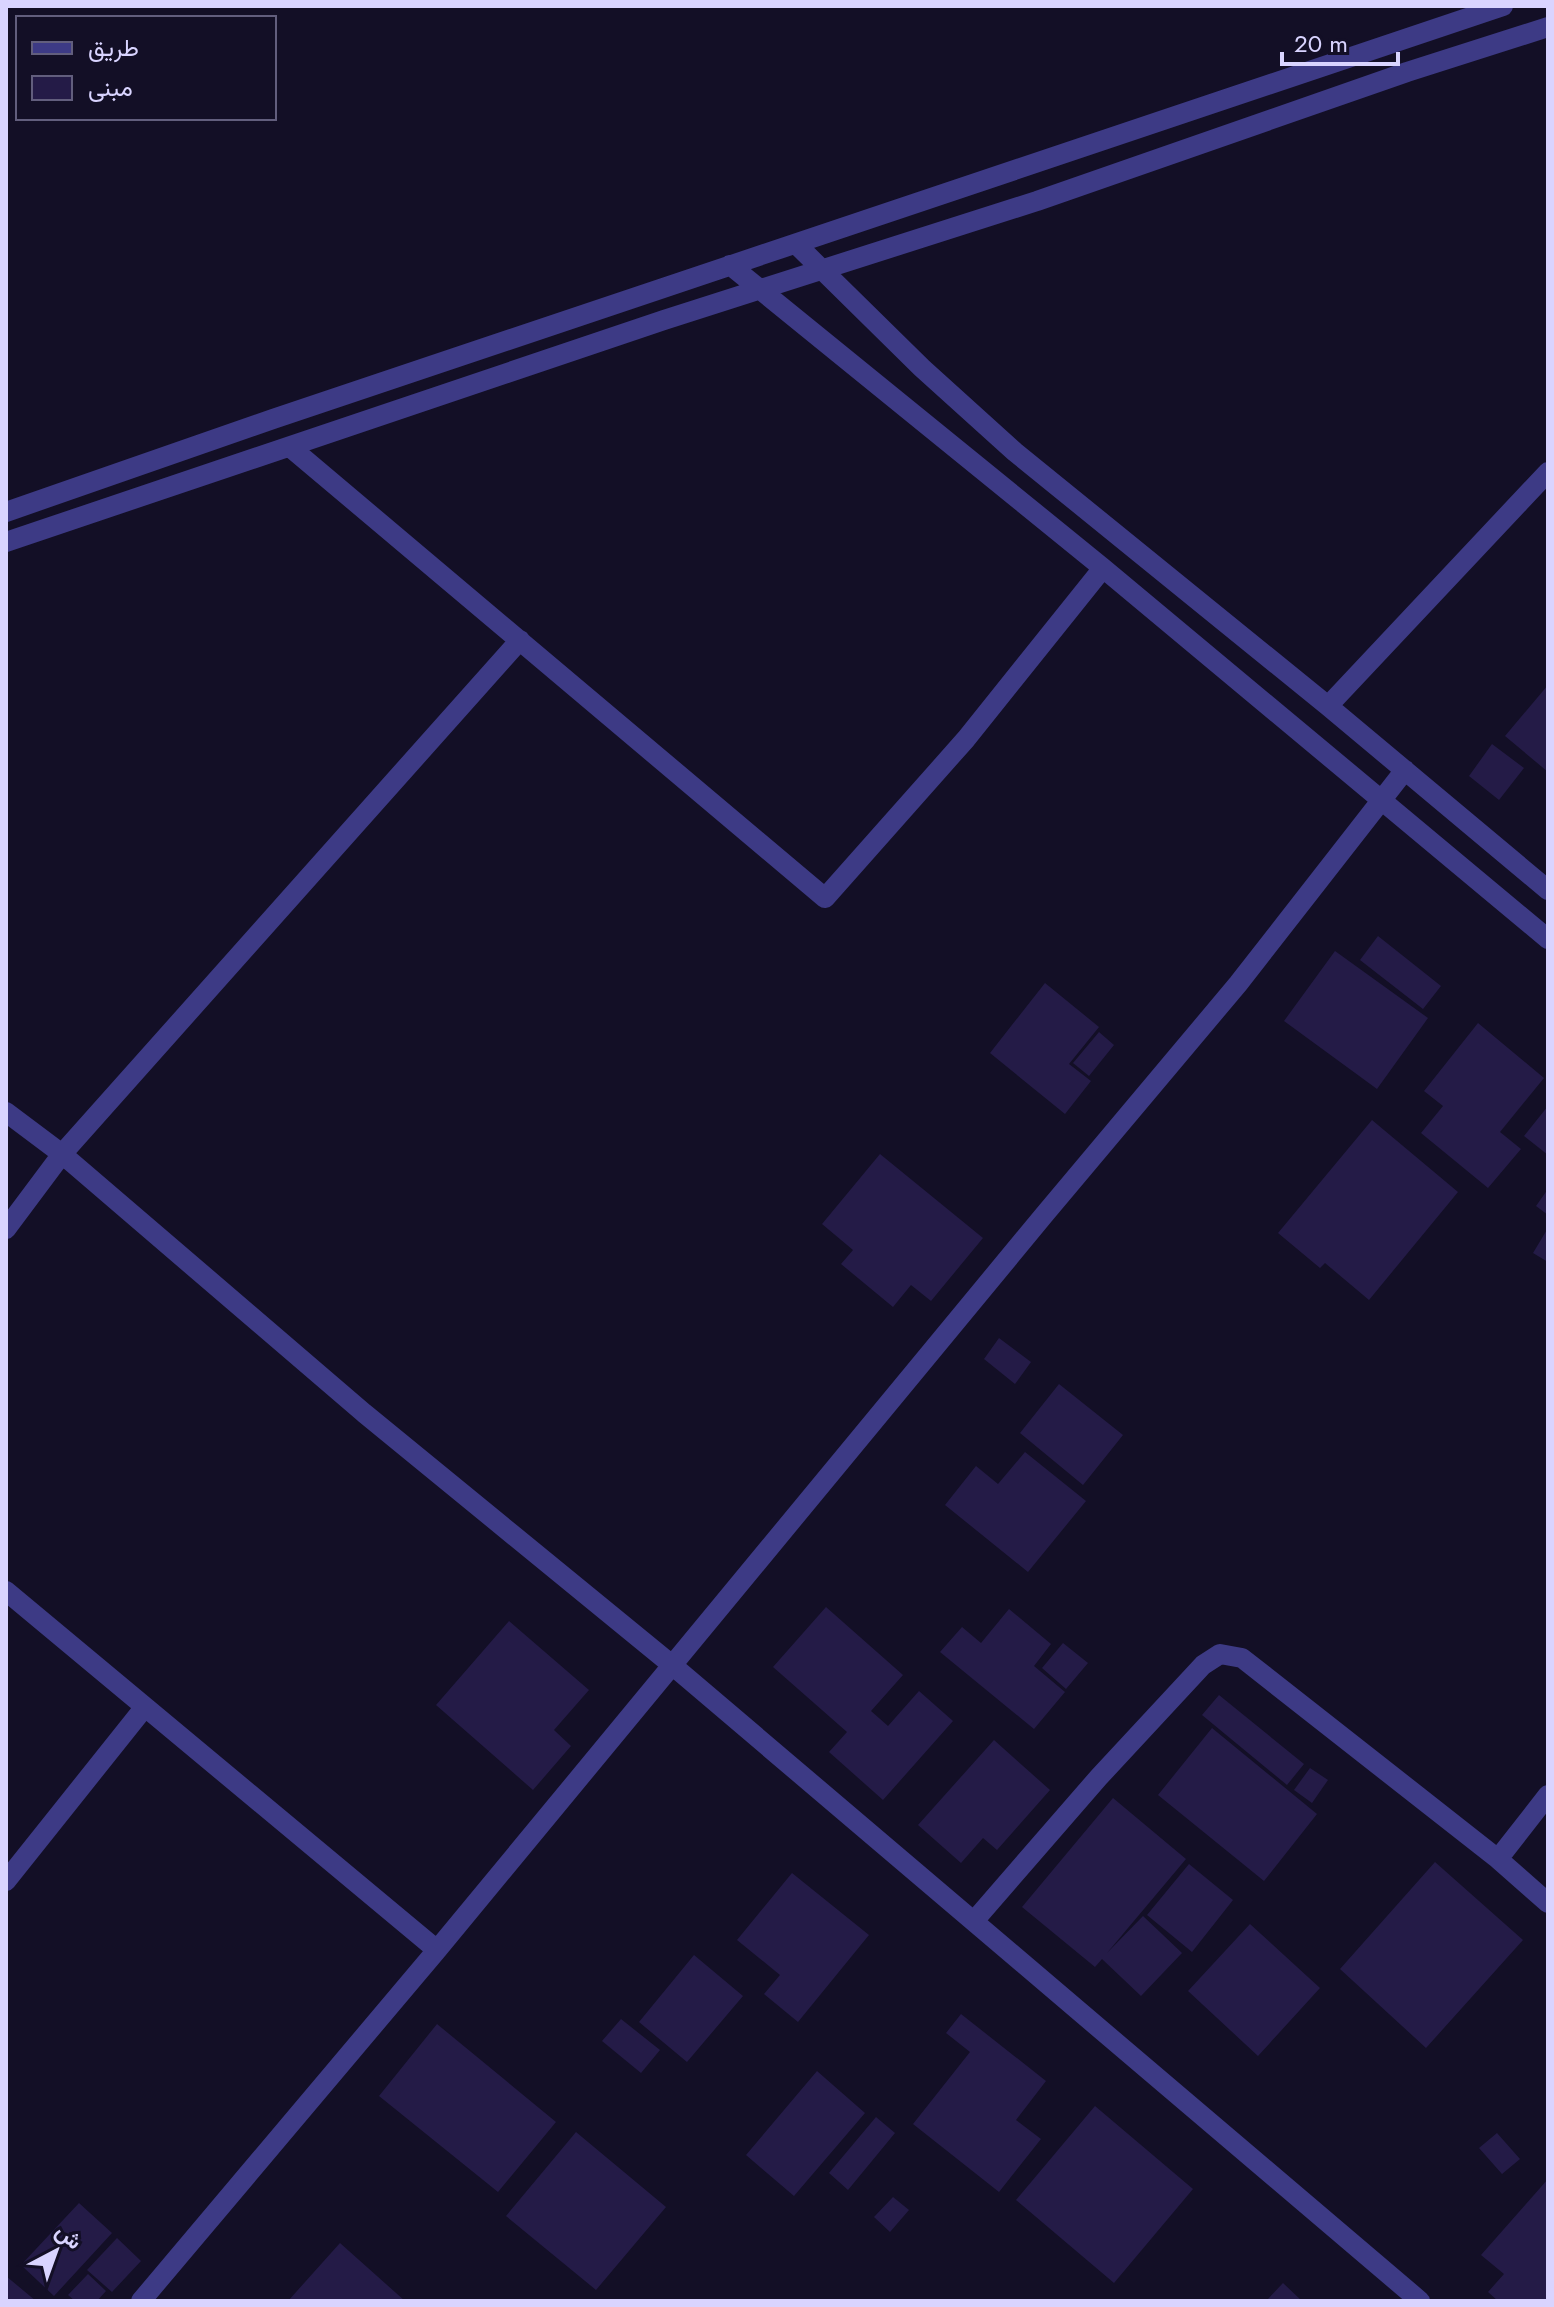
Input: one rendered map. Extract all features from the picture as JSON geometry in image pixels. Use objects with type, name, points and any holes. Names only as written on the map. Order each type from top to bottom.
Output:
[{"type":"street","points":[[6,512],[1503,6]]},
{"type":"street","points":[[6,542],[757,289],[1037,201],[1407,72],[1548,27]]},
{"type":"street","points":[[796,244],[922,368],[1015,452],[1328,706],[1548,890]]},
{"type":"street","points":[[730,265],[1103,568],[1548,939]]},
{"type":"street","points":[[290,447],[825,898],[966,739],[1103,568]]},
{"type":"street","points":[[1328,706],[1548,472]]},
{"type":"street","points":[[6,1229],[62,1154],[520,640]]},
{"type":"street","points":[[141,2301],[437,1950],[1238,984],[1405,770]]},
{"type":"street","points":[[6,1112],[62,1154],[364,1413],[672,1665],[1420,2301]]},
{"type":"street","points":[[6,1591],[437,1950]]},
{"type":"street","points":[[974,1921],[1099,1777],[1203,1665],[1220,1654],[1242,1658],[1498,1859],[1548,1903]]},
{"type":"street","points":[[6,1881],[144,1708]]},
{"type":"street","points":[[1498,1859],[1548,1795]]},
{"type":"building","points":[[1548,685],[1548,772],[1505,736]]},
{"type":"building","points":[[1492,744],[1524,768],[1499,800],[1469,776]]},
{"type":"building","points":[[1378,936],[1441,986],[1423,1009],[1360,960]]},
{"type":"building","points":[[1335,951],[1428,1018],[1377,1089],[1284,1021]]},
{"type":"building","points":[[1045,983],[1099,1027],[1069,1064],[1091,1081],[1065,1114],[990,1053]]},
{"type":"building","points":[[1478,1023],[1544,1078],[1500,1132],[1521,1149],[1488,1188],[1421,1133],[1443,1106],[1424,1091]]},
{"type":"building","points":[[1099,1032],[1114,1045],[1089,1076],[1073,1063]]},
{"type":"building","points":[[1548,1106],[1548,1155],[1524,1136]]},
{"type":"building","points":[[1372,1120],[1458,1192],[1369,1300],[1325,1263],[1320,1268],[1278,1233]]},
{"type":"building","points":[[880,1154],[983,1238],[931,1301],[911,1285],[893,1307],[841,1264],[853,1250],[822,1224]]},
{"type":"building","points":[[1548,1189],[1548,1215],[1536,1206]]},
{"type":"building","points":[[1548,1228],[1548,1262],[1533,1253]]},
{"type":"building","points":[[999,1338],[1031,1362],[1015,1384],[984,1359]]},
{"type":"building","points":[[1059,1384],[1123,1435],[1083,1485],[1020,1433]]},
{"type":"building","points":[[1025,1452],[1086,1501],[1028,1572],[945,1505],[976,1466],[998,1484]]},
{"type":"building","points":[[826,1607],[903,1675],[871,1711],[888,1726],[919,1691],[953,1721],[883,1800],[829,1752],[847,1732],[773,1667]]},
{"type":"building","points":[[1009,1609],[1051,1644],[1034,1666],[1065,1692],[1034,1729],[940,1652],[962,1627],[981,1643]]},
{"type":"building","points":[[509,1621],[589,1690],[554,1730],[571,1746],[533,1790],[436,1705]]},
{"type":"building","points":[[1063,1643],[1088,1663],[1066,1689],[1042,1668]]},
{"type":"building","points":[[1219,1695],[1304,1764],[1287,1785],[1202,1715]]},
{"type":"building","points":[[1212,1728],[1317,1814],[1264,1881],[1158,1795]]},
{"type":"building","points":[[994,1740],[1050,1790],[997,1850],[983,1838],[961,1863],[918,1825]]},
{"type":"building","points":[[1310,1768],[1328,1780],[1312,1803],[1294,1790]]},
{"type":"building","points":[[1113,1798],[1186,1859],[1107,1953],[1143,1916],[1182,1953],[1141,1996],[1102,1959],[1095,1967],[1022,1907]]},
{"type":"building","points":[[1435,1862],[1523,1940],[1426,2048],[1340,1969]]},
{"type":"building","points":[[1189,1864],[1233,1900],[1192,1952],[1147,1915]]},
{"type":"building","points":[[792,1873],[869,1935],[798,2022],[764,1994],[780,1975],[737,1940]]},
{"type":"building","points":[[1250,1924],[1320,1988],[1258,2056],[1188,1991]]},
{"type":"building","points":[[694,1955],[743,1996],[687,2062],[639,2022]]},
{"type":"building","points":[[961,2014],[1046,2081],[1016,2120],[1041,2139],[999,2192],[913,2124],[970,2052],[946,2033]]},
{"type":"building","points":[[621,2019],[660,2050],[641,2073],[602,2041]]},
{"type":"building","points":[[437,2024],[556,2122],[498,2192],[379,2096]]},
{"type":"building","points":[[817,2071],[865,2113],[794,2196],[746,2155]]},
{"type":"building","points":[[1095,2106],[1193,2189],[1114,2283],[1016,2200]]},
{"type":"building","points":[[876,2117],[895,2133],[848,2190],[829,2173]]},
{"type":"building","points":[[576,2132],[666,2207],[596,2290],[506,2216]]},
{"type":"building","points":[[1497,2133],[1520,2159],[1502,2174],[1479,2148]]},
{"type":"building","points":[[1548,2179],[1548,2301],[1498,2301],[1488,2292],[1504,2274],[1481,2255]]},
{"type":"building","points":[[893,2197],[909,2210],[890,2232],[874,2217]]},
{"type":"building","points":[[79,2203],[112,2233],[54,2296],[21,2265]]},
{"type":"building","points":[[117,2238],[141,2261],[112,2292],[87,2270]]},
{"type":"building","points":[[340,2243],[405,2301],[288,2301]]},
{"type":"building","points":[[88,2274],[106,2291],[97,2301],[75,2301],[68,2295]]},
{"type":"building","points":[[6,2276],[36,2301],[6,2301]]},
{"type":"building","points":[[1283,2283],[1302,2301],[1266,2301]]}]
